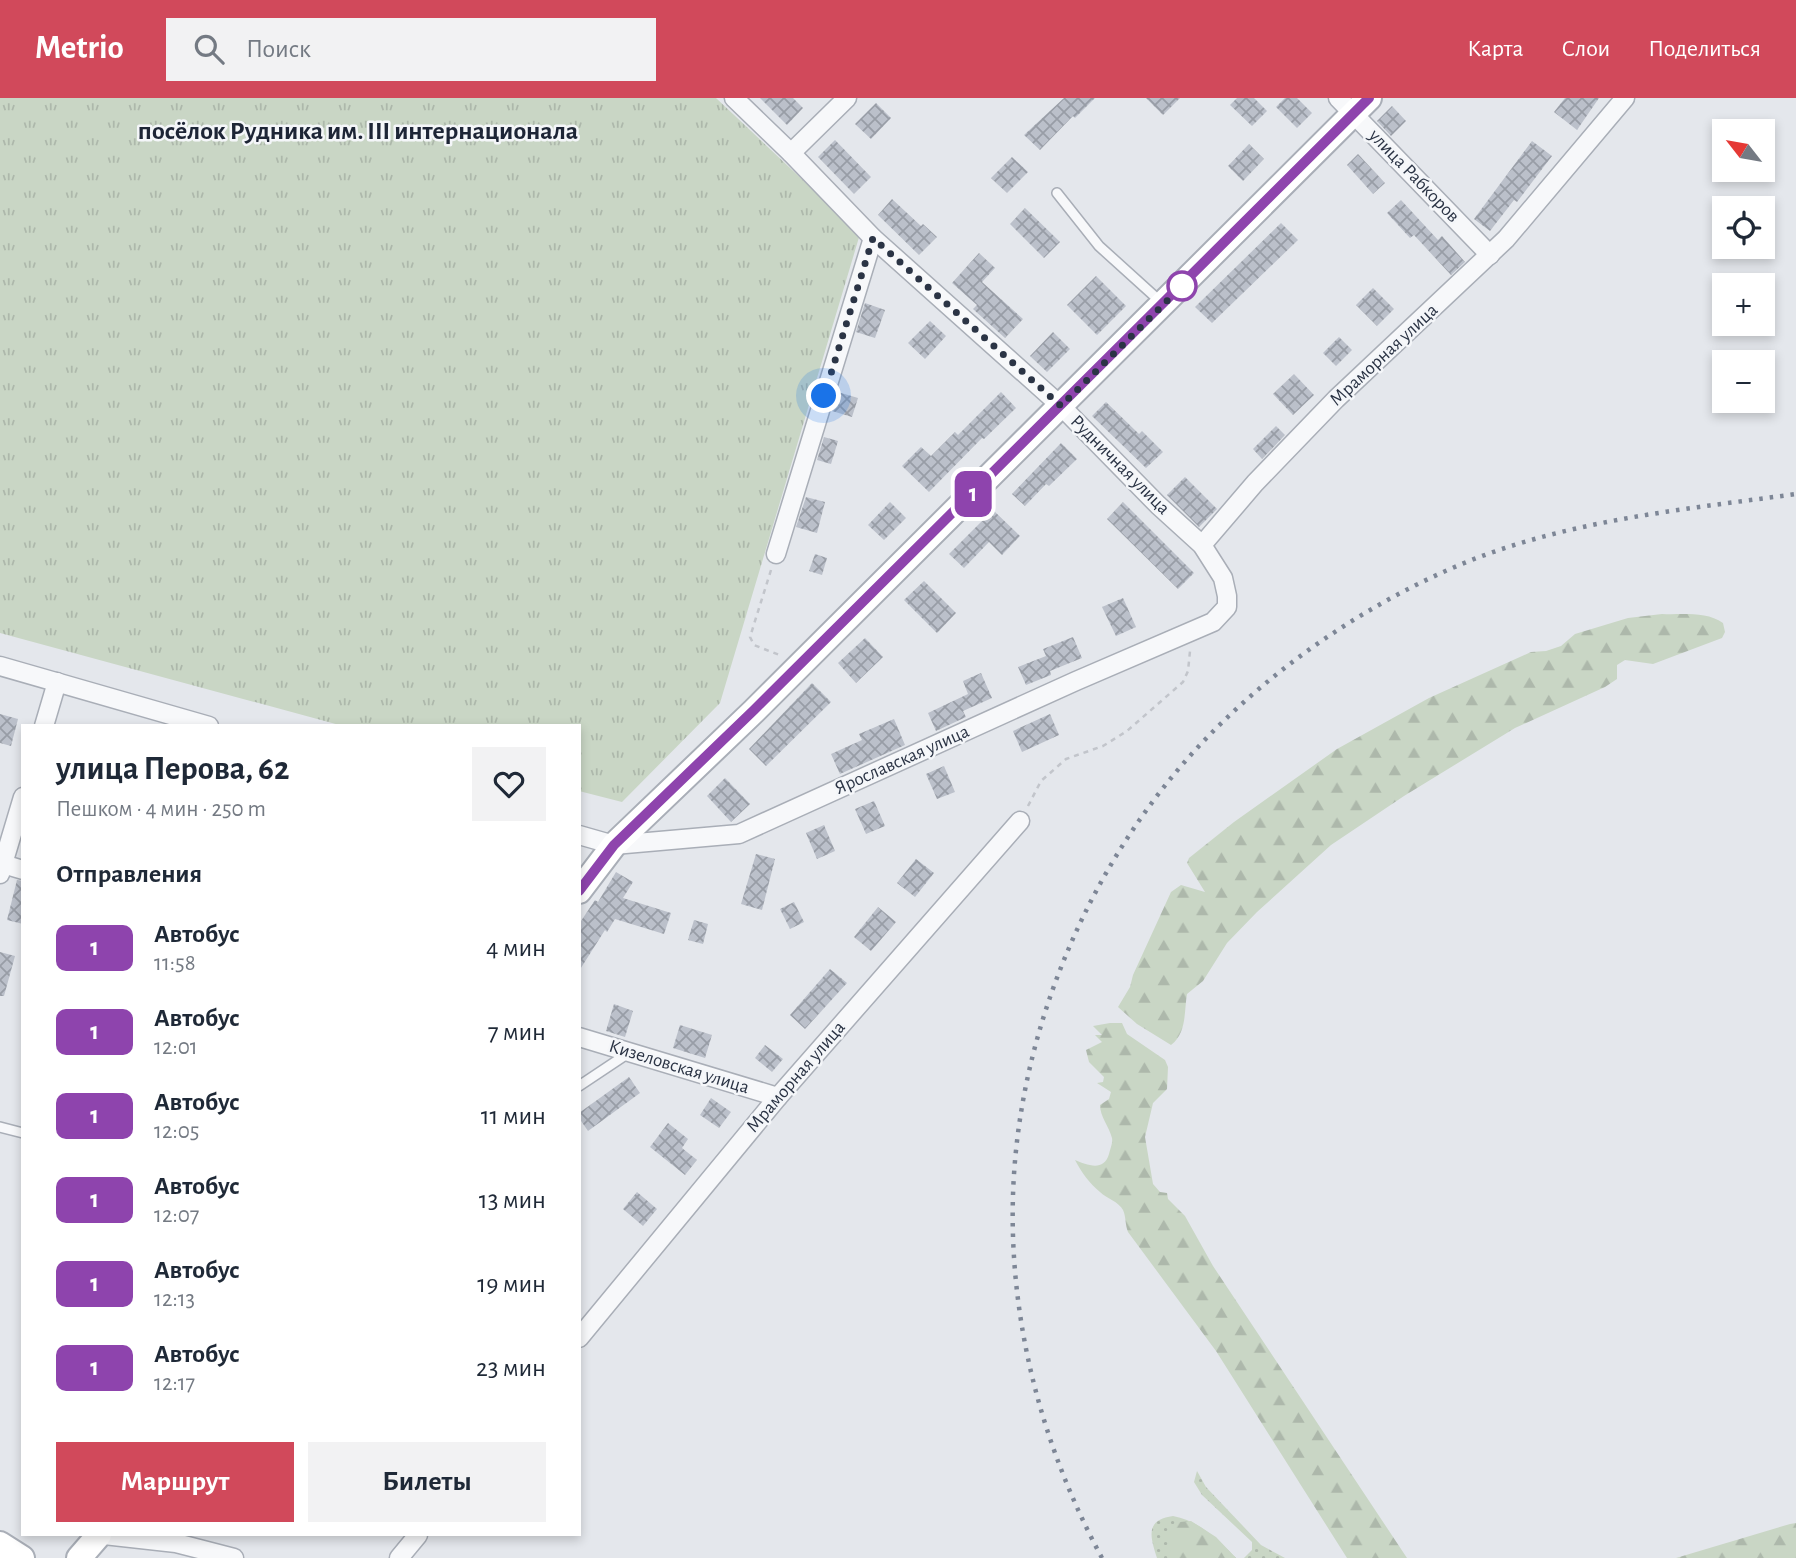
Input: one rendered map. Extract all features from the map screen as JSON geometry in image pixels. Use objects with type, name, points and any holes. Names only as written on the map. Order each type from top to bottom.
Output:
[{"type":"main road","points":[[581,888],[614,845],[1164,304],[1354,103]]},
{"type":"main road","points":[[79,1558],[100,1536]]},
{"type":"main road","points":[[0,1544],[22,1558]]},
{"type":"street","name":"Рудничная улица","points":[[734,98],[873,238],[1061,406],[1158,505],[1202,545]]},
{"type":"street","points":[[791,153],[846,98]]},
{"type":"street","name":"Мраморная улица","points":[[1202,545],[1255,483],[1336,399],[1490,255],[1532,210],[1625,98]]},
{"type":"street","name":"улица Рабкоров","points":[[1354,103],[1490,255]]},
{"type":"street","points":[[776,554],[873,238]]},
{"type":"street","name":"Ярославская улица","points":[[581,836],[614,845],[739,834],[1213,622],[1227,607],[1227,596],[1217,567],[1202,545]]},
{"type":"street","points":[[0,666],[202,724]]},
{"type":"street","points":[[45,724],[57,682]]},
{"type":"street","points":[[21,803],[1,867],[21,870]]},
{"type":"street","name":"Мраморная улица","points":[[581,1336],[778,1097],[1020,821]]},
{"type":"street","name":"Кизеловская улица","points":[[581,1038],[778,1097]]},
{"type":"street","points":[[109,1536],[176,1544],[234,1558]]},
{"type":"street","points":[[400,1558],[417,1536]]},
{"type":"lane","points":[[1057,193],[1099,246],[1164,304]]},
{"type":"lane","points":[[581,1085],[630,1052]]},
{"type":"lane","points":[[0,1127],[21,1132]]},
{"type":"path","points":[[776,554],[750,637],[754,645],[782,656]]},
{"type":"path","points":[[1020,821],[1041,782],[1066,759],[1103,746],[1127,731],[1183,682],[1188,671],[1195,630]]},
{"type":"green space","points":[[0,98],[716,98],[860,234],[720,703],[622,802],[581,792],[581,724],[336,724],[0,633]]},
{"type":"green space","points":[[1694,614],[1716,619],[1723,623],[1725,632],[1722,638],[1653,664],[1625,660],[1617,665],[1617,679],[1605,687],[1515,728],[1404,796],[1331,845],[1227,943],[1203,981],[1187,994],[1182,1028],[1171,1045],[1137,1024],[1118,1007],[1130,987],[1171,892],[1181,885],[1205,892],[1187,863],[1189,858],[1234,822],[1337,749],[1429,698],[1531,652],[1561,646],[1575,634],[1628,618]]},
{"type":"green space","points":[[1122,1023],[1127,1034],[1165,1060],[1168,1067],[1167,1089],[1153,1103],[1145,1137],[1153,1184],[1160,1192],[1167,1193],[1168,1199],[1185,1216],[1213,1266],[1407,1558],[1347,1558],[1216,1351],[1128,1232],[1121,1207],[1092,1185],[1075,1160],[1099,1165],[1107,1160],[1111,1146],[1112,1138],[1101,1114],[1100,1105],[1109,1099],[1111,1092],[1097,1083],[1103,1082],[1104,1077],[1089,1062],[1086,1050],[1102,1042],[1095,1035],[1102,1035],[1093,1026]]},
{"type":"green space","points":[[1197,1471],[1206,1487],[1261,1545],[1285,1558],[1244,1558],[1252,1550],[1252,1542],[1202,1495],[1194,1482]]},
{"type":"green space","points":[[1173,1516],[1200,1526],[1236,1558],[1157,1558],[1152,1530],[1158,1521]]},
{"type":"green space","points":[[1191,1521],[1216,1537],[1236,1558],[1168,1558],[1171,1552],[1169,1530],[1180,1522]]},
{"type":"green space","points":[[1796,1523],[1796,1558],[1676,1558],[1790,1524]]},
{"type":"building","points":[[760,98],[793,98],[803,108],[787,125]]},
{"type":"building","points":[[1064,98],[1095,98],[1040,150],[1024,135]]},
{"type":"building","points":[[1146,98],[1180,98],[1163,115]]},
{"type":"building","points":[[1237,98],[1254,98],[1267,111],[1252,126],[1230,105]]},
{"type":"building","points":[[1285,98],[1297,98],[1312,113],[1297,128],[1276,107]]},
{"type":"building","points":[[1565,98],[1599,98],[1577,130],[1554,112]]},
{"type":"building","points":[[876,103],[891,118],[871,139],[855,124]]},
{"type":"building","points":[[1392,106],[1406,121],[1391,136],[1377,121]]},
{"type":"building","points":[[835,140],[871,177],[854,194],[818,157]]},
{"type":"building","points":[[1532,141],[1552,156],[1517,202],[1514,200],[1490,231],[1474,219]]},
{"type":"building","points":[[1249,144],[1264,159],[1243,181],[1228,166]]},
{"type":"building","points":[[1358,154],[1385,183],[1373,194],[1347,165]]},
{"type":"building","points":[[1012,157],[1028,172],[1007,193],[991,178]]},
{"type":"building","points":[[892,199],[937,237],[919,255],[878,215]]},
{"type":"building","points":[[1401,200],[1438,240],[1442,236],[1465,262],[1451,275],[1414,235],[1410,238],[1387,213]]},
{"type":"building","points":[[1025,208],[1060,242],[1044,258],[1010,224]]},
{"type":"building","points":[[1281,223],[1298,240],[1212,323],[1195,307]]},
{"type":"building","points":[[979,253],[995,268],[982,282],[1023,319],[1005,338],[973,309],[977,305],[952,283]]},
{"type":"building","points":[[1096,276],[1126,306],[1097,335],[1067,305]]},
{"type":"building","points":[[1373,288],[1394,309],[1377,326],[1356,305]]},
{"type":"building","points":[[865,303],[885,310],[875,338],[856,332]]},
{"type":"building","points":[[930,321],[946,336],[925,359],[908,343]]},
{"type":"building","points":[[1053,332],[1070,349],[1047,372],[1030,356]]},
{"type":"building","points":[[1339,337],[1352,350],[1336,366],[1323,353]]},
{"type":"building","points":[[1294,374],[1314,395],[1293,415],[1273,394]]},
{"type":"building","points":[[838,392],[858,398],[852,417],[832,411]]},
{"type":"building","points":[[1001,392],[1016,408],[929,492],[902,466],[921,447],[931,456],[955,432],[958,435]]},
{"type":"building","points":[[1106,402],[1139,434],[1142,431],[1163,452],[1146,468],[1092,416]]},
{"type":"building","points":[[1276,426],[1285,435],[1262,459],[1253,449]]},
{"type":"building","points":[[824,437],[838,441],[831,464],[817,460]]},
{"type":"building","points":[[1061,443],[1077,459],[1049,486],[1046,484],[1025,506],[1012,494]]},
{"type":"building","points":[[1185,477],[1217,509],[1199,527],[1167,495]]},
{"type":"building","points":[[806,497],[825,502],[817,533],[796,527]]},
{"type":"building","points":[[890,502],[906,518],[884,540],[868,525]]},
{"type":"building","points":[[1123,502],[1194,573],[1178,589],[1107,519]]},
{"type":"building","points":[[993,510],[1020,536],[1002,555],[989,542],[964,568],[949,554]]},
{"type":"building","points":[[815,554],[827,558],[822,575],[809,571]]},
{"type":"building","points":[[924,581],[956,613],[937,633],[904,600]]},
{"type":"building","points":[[1123,598],[1136,627],[1116,636],[1102,607]]},
{"type":"building","points":[[1073,637],[1082,658],[1050,671],[1051,675],[1026,685],[1018,667],[1046,656],[1043,649]]},
{"type":"building","points":[[865,638],[883,657],[856,683],[838,663]]},
{"type":"building","points":[[981,673],[992,698],[963,711],[966,717],[936,731],[928,713],[968,694],[963,681]]},
{"type":"building","points":[[812,683],[831,702],[766,766],[749,749]]},
{"type":"building","points":[[0,714],[18,719],[11,746],[0,743]]},
{"type":"building","points":[[1050,714],[1059,735],[1022,752],[1013,731]]},
{"type":"building","points":[[894,719],[905,745],[840,774],[831,754],[862,740],[859,734]]},
{"type":"building","points":[[944,766],[955,792],[937,799],[926,774]]},
{"type":"building","points":[[725,778],[750,804],[731,822],[707,796]]},
{"type":"building","points":[[874,801],[885,826],[866,834],[855,809]]},
{"type":"building","points":[[824,825],[835,851],[817,859],[806,833]]},
{"type":"building","points":[[756,854],[775,859],[762,910],[741,904]]},
{"type":"building","points":[[916,859],[934,873],[915,897],[897,883]]},
{"type":"building","points":[[616,872],[633,882],[623,898],[671,913],[664,934],[615,919],[581,968],[581,921],[595,900],[598,902]]},
{"type":"building","points":[[17,880],[21,881],[21,924],[7,920]]},
{"type":"building","points":[[794,902],[804,922],[790,929],[780,909]]},
{"type":"building","points":[[878,907],[896,922],[871,951],[854,937]]},
{"type":"building","points":[[694,920],[708,924],[703,944],[688,940]]},
{"type":"building","points":[[0,952],[15,956],[4,996],[0,996]]},
{"type":"building","points":[[830,969],[847,983],[805,1029],[790,1015]]},
{"type":"building","points":[[614,1004],[633,1011],[625,1037],[606,1031]]},
{"type":"building","points":[[680,1025],[712,1035],[705,1058],[673,1048]]},
{"type":"building","points":[[765,1045],[783,1059],[772,1072],[755,1058]]},
{"type":"building","points":[[629,1077],[640,1093],[588,1131],[581,1121],[581,1112]]},
{"type":"building","points":[[711,1098],[731,1112],[719,1128],[700,1115]]},
{"type":"building","points":[[668,1123],[688,1139],[682,1148],[697,1160],[685,1175],[650,1147]]},
{"type":"building","points":[[637,1192],[657,1209],[643,1226],[623,1209]]},
{"type":"railway","points":[[1102,1558],[1062,1472],[1046,1428],[1034,1382],[1017,1289],[1013,1195],[1018,1134],[1029,1073],[1045,1013],[1066,954],[1093,898],[1124,844],[1159,793],[1199,746],[1254,693],[1316,645],[1415,585],[1491,553],[1577,528],[1664,512],[1796,494]]},
{"type":"bus line","name":"1","points":[[581,888],[614,845],[754,710],[1369,98]]},
{"type":"district","name":"посёлок Рудника им. III интернационала","points":[[358,131]]},
{"type":"route","points":[[824,396],[873,238],[1061,406],[1182,286]]}]
